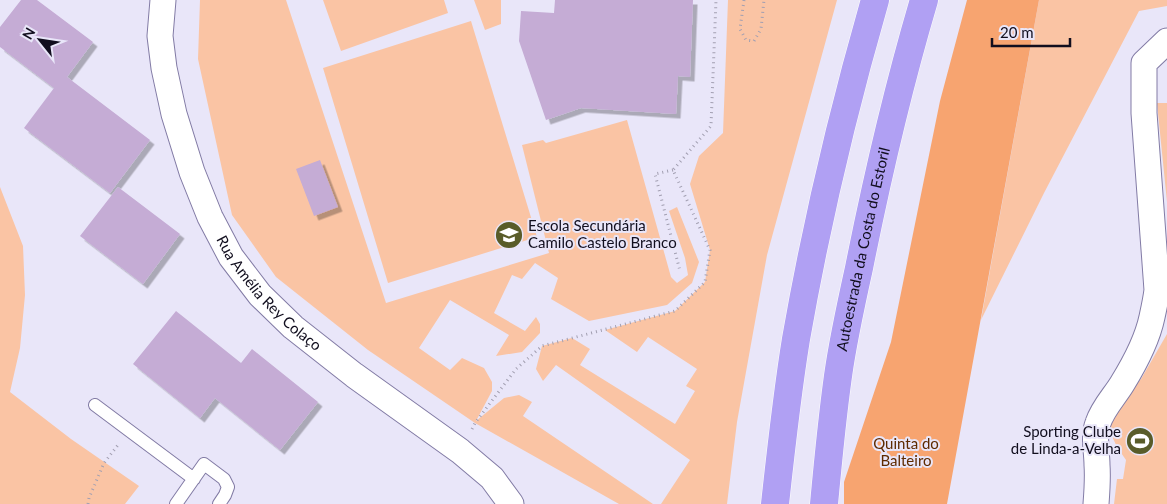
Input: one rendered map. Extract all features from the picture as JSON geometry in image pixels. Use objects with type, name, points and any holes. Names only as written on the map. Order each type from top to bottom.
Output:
[{"type":"highway","points":[[775,504],[784,416],[796,339],[828,180],[875,0]]},
{"type":"highway","name":"Autoestrada da Costa do Estoril","points":[[824,504],[838,375],[852,303],[892,122],[924,0]]},
{"type":"street","name":"Rua Amélia Rey Colaço","points":[[163,0],[160,36],[164,68],[174,114],[192,172],[210,217],[231,256],[260,294],[292,327],[354,375],[460,451],[492,478],[511,504]]},
{"type":"street","points":[[1096,504],[1098,466],[1095,444],[1097,424],[1107,405],[1120,389],[1143,346],[1152,318],[1157,290],[1144,113],[1144,64],[1167,41]]},
{"type":"lane","points":[[95,405],[194,479]]},
{"type":"lane","points":[[176,504],[204,464],[224,479],[228,488],[226,495],[219,504]]},
{"type":"path","points":[[680,271],[655,174],[673,170],[711,126],[716,0]]},
{"type":"path","points":[[744,0],[740,29],[746,40],[754,42],[761,29],[764,0]]},
{"type":"path","points":[[460,451],[475,423],[516,369],[542,346],[675,311],[705,282],[710,250],[673,170]]},
{"type":"path","points":[[88,504],[104,463],[128,430]]},
{"type":"shaded area","points":[[200,0],[286,0],[386,303],[549,253],[522,145],[543,140],[546,143],[627,120],[671,277],[677,283],[688,275],[685,258],[669,211],[677,207],[699,262],[692,283],[667,305],[589,321],[551,299],[558,278],[535,263],[522,279],[512,275],[494,313],[525,331],[536,317],[540,324],[540,333],[522,352],[496,356],[509,335],[450,300],[419,348],[450,370],[462,358],[484,368],[492,382],[492,391],[476,421],[504,398],[519,395],[532,402],[523,416],[653,504],[619,504],[475,423],[368,350],[276,277],[232,215],[198,59]]},
{"type":"shaded area","points":[[323,0],[444,0],[448,13],[341,51]]},
{"type":"shaded area","points":[[474,0],[501,0],[501,24],[485,30]]},
{"type":"shaded area","points":[[728,0],[837,0],[767,255],[737,422],[727,504],[661,504],[690,460],[556,365],[543,381],[536,369],[542,346],[572,338],[590,349],[580,365],[675,424],[695,391],[686,386],[697,369],[648,337],[637,352],[605,330],[675,311],[705,282],[710,250],[690,184],[699,156],[723,133]]},
{"type":"shaded area","points":[[1039,0],[1167,0],[1167,6],[1139,11],[1044,193],[981,320]]},
{"type":"shaded area","points":[[471,21],[537,237],[388,283],[323,68]]},
{"type":"shaded area","points":[[1157,103],[1167,103],[1167,202]]},
{"type":"shaded area","points":[[0,187],[23,246],[25,295],[20,348],[10,392],[71,439],[139,486],[125,504],[0,504]]},
{"type":"shaded area","name":"Sporting Clube de Linda-a-Velha","points":[[1167,334],[1167,504],[1114,504],[1117,479],[1123,479],[1126,460],[1111,434],[1110,414],[1141,379]]},
{"type":"green space","name":"Quinta do Balteiro","points":[[967,0],[1039,0],[947,504],[844,504],[844,482],[891,342],[940,101]]},
{"type":"building","points":[[21,0],[37,0],[93,42],[67,77],[150,140],[110,193],[24,128],[54,88],[0,47],[0,27]]},
{"type":"building","points":[[555,0],[693,0],[690,77],[678,76],[676,114],[581,108],[546,120],[519,41],[521,11],[554,13]]},
{"type":"building","points":[[320,160],[338,207],[314,216],[296,169]]},
{"type":"building","points":[[118,187],[180,234],[143,284],[80,236]]},
{"type":"building","points":[[176,311],[241,363],[252,349],[318,402],[280,450],[215,398],[200,418],[133,364]]},
{"type":"place","name":"Escola Secundária Camilo Castelo Branco","points":[[509,235]]},
{"type":"place","name":"Sporting Clube de Linda-a-Velha","points":[[1140,441]]}]
